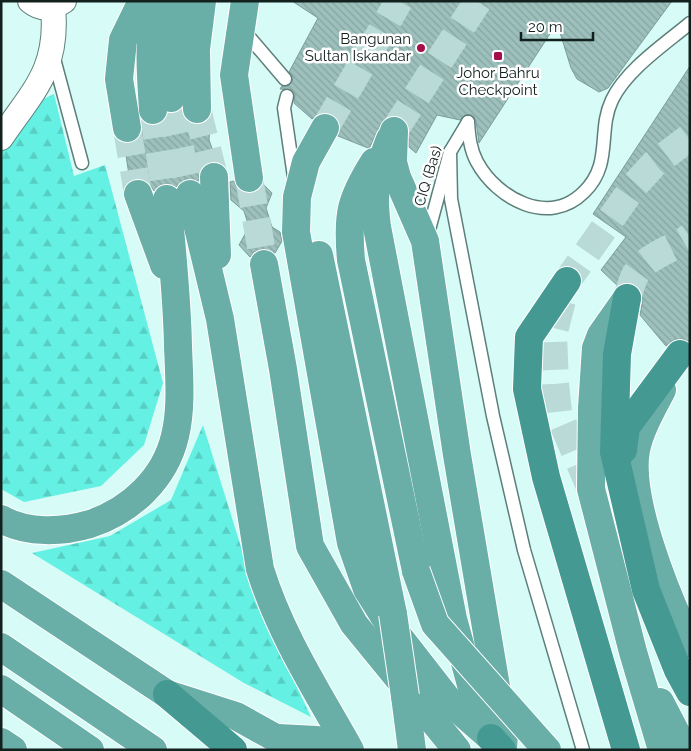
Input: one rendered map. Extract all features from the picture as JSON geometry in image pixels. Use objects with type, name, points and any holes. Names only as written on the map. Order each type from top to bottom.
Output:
[{"type":"highway","points":[[127,128],[120,79],[123,40],[142,1]]},
{"type":"highway","points":[[160,1],[152,22],[150,57],[173,109]]},
{"type":"highway","points":[[173,109],[169,68],[172,36],[182,1]]},
{"type":"highway","points":[[173,109],[196,49],[202,1]]},
{"type":"highway","points":[[244,1],[234,75],[250,178]]},
{"type":"highway","points":[[411,748],[405,696],[393,614],[314,231],[313,185],[325,128],[306,162],[297,196],[296,232],[351,543],[367,589],[389,624],[443,693],[499,746]]},
{"type":"highway","points":[[394,131],[393,162],[397,177],[426,241],[457,455],[504,734],[499,746]]},
{"type":"highway","points":[[394,131],[376,176],[374,203],[377,227],[455,628],[473,692],[499,746]]},
{"type":"highway","points":[[394,131],[356,190],[350,212],[348,234],[351,260],[416,571],[435,624],[547,750]]},
{"type":"highway","points":[[214,177],[220,318],[260,569],[270,603],[284,632],[350,750]]},
{"type":"highway","points":[[138,194],[177,299]]},
{"type":"highway","points":[[1,520],[11,525],[45,530],[76,528],[109,518],[139,497],[160,472],[175,437],[179,400],[177,299],[179,196],[220,318]]},
{"type":"highway","points":[[264,264],[283,368],[310,546],[354,624],[457,750]]},
{"type":"highway","points":[[567,281],[529,336],[527,389],[546,477],[626,750]]},
{"type":"highway","points":[[662,750],[591,489],[592,408],[596,348],[601,335],[628,298],[617,354],[614,452],[639,502],[647,533],[668,594],[690,644]]},
{"type":"highway","points":[[680,354],[626,427],[627,478],[646,590],[678,670],[690,692]]},
{"type":"highway","points":[[1,584],[167,694],[233,750]]},
{"type":"highway","points":[[1,647],[152,750]]},
{"type":"highway","points":[[634,652],[686,750]]},
{"type":"highway","points":[[1,690],[90,750]]},
{"type":"highway","points":[[167,694],[236,716],[286,744],[317,740],[334,750]]},
{"type":"highway","points":[[1,742],[13,750]]},
{"type":"street","points":[[1,138],[46,70],[52,52],[54,26],[59,4],[42,8],[30,1]]},
{"type":"lane","name":"CIQ (Bas)","points":[[426,241],[450,152],[468,122],[470,146],[478,163],[502,193],[517,202],[534,207],[550,207],[566,203],[583,193],[598,175],[604,155],[606,118],[611,102],[620,86],[690,23]]},
{"type":"lane","points":[[241,28],[285,79]]},
{"type":"lane","points":[[52,52],[82,163]]},
{"type":"lane","points":[[287,96],[284,108],[297,196]]},
{"type":"lane","points":[[450,152],[451,199],[493,416],[524,550],[583,750]]},
{"type":"green space","points":[[54,94],[74,176],[105,165],[163,383],[144,445],[101,486],[24,502],[1,489],[1,151],[33,104]]},
{"type":"green space","points":[[203,425],[260,608],[311,717],[244,683],[32,553],[110,536],[171,500]]},
{"type":"building","name":"Bangunan Sultan Iskandar","points":[[292,1],[672,1],[608,88],[599,92],[577,79],[571,68],[557,23],[479,143],[476,121],[473,115],[465,115],[460,120],[437,115],[416,153],[409,147],[408,124],[402,118],[394,115],[386,118],[381,123],[368,148],[338,136],[341,127],[339,120],[333,115],[324,112],[312,119],[294,103],[295,94],[292,90],[280,89],[282,86],[287,87],[292,82],[293,77],[289,72],[318,18]]},
{"type":"building","points":[[690,66],[690,342],[682,339],[674,340],[666,346],[640,315],[643,299],[637,286],[628,282],[618,286],[601,270],[626,237],[593,214]]},
{"type":"building","points":[[181,109],[184,117],[190,123],[198,125],[208,120],[210,123],[209,140],[217,162],[205,164],[200,170],[199,181],[186,179],[176,187],[165,184],[154,191],[148,182],[141,179],[130,181],[124,143],[137,140],[142,133],[142,120],[146,124],[154,126],[162,123],[168,113],[173,114]]},
{"type":"building","points":[[234,181],[237,188],[244,193],[258,191],[263,184],[272,193],[266,208],[272,227],[280,232],[282,241],[275,253],[262,249],[254,252],[250,257],[239,245],[249,227],[244,211],[231,200],[230,182]]},
{"type":"tunnel","points":[[325,128],[399,1]]},
{"type":"tunnel","points":[[394,131],[478,1]]},
{"type":"tunnel","points":[[171,107],[190,194]]},
{"type":"tunnel","points":[[197,109],[214,177]]},
{"type":"tunnel","points":[[153,110],[167,199]]},
{"type":"tunnel","points":[[127,128],[138,194]]},
{"type":"tunnel","points":[[591,489],[558,412],[553,335],[567,281],[634,186],[654,164],[690,137]]},
{"type":"tunnel","points":[[249,178],[264,264]]},
{"type":"tunnel","points":[[627,298],[634,278],[642,266],[655,256],[690,237]]},
{"type":"place","name":"Bangunan Sultan Iskandar","points":[[421,48]]},
{"type":"place","name":"Johor Bahru Checkpoint","points":[[498,56]]}]
